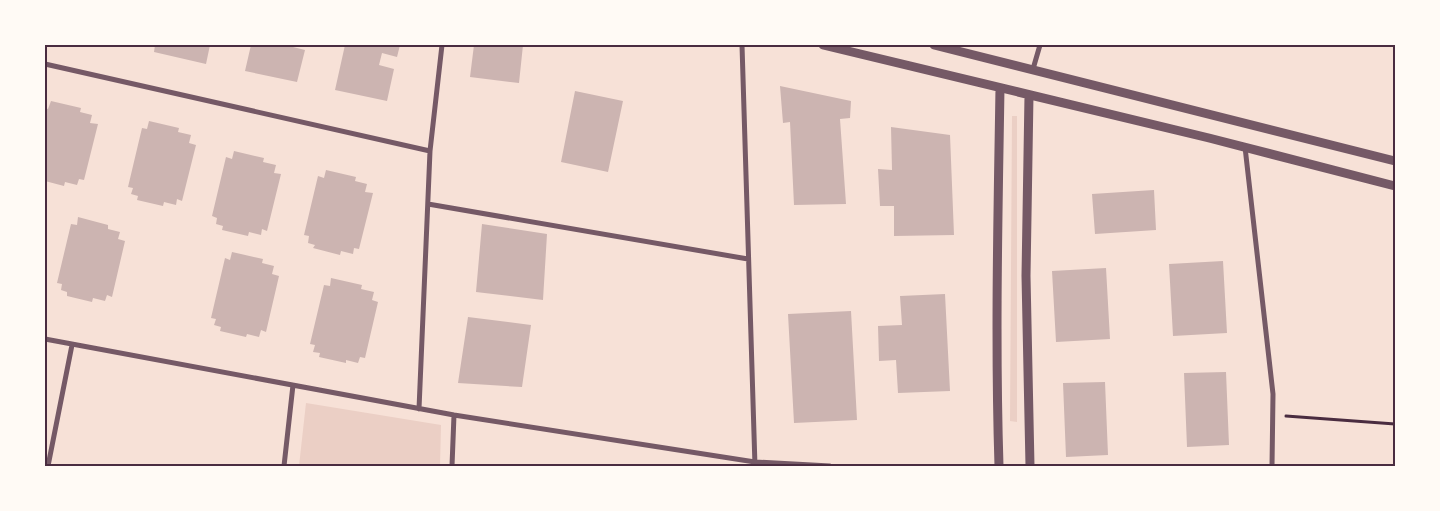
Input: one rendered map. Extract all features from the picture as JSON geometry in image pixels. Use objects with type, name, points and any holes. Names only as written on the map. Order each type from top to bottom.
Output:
[{"type":"street","points":[[419,409],[430,150],[442,45]]},
{"type":"street","points":[[742,45],[755,464]]},
{"type":"street","points":[[824,45],[1395,186]]},
{"type":"street","points":[[934,45],[1395,161]]},
{"type":"street","points":[[1033,69],[1040,45]]},
{"type":"street","points":[[45,64],[430,150]]},
{"type":"street","points":[[999,466],[997,237],[1000,88]]},
{"type":"street","points":[[1029,95],[1026,276],[1030,466]]},
{"type":"street","points":[[1245,148],[1272,394],[1272,466]]},
{"type":"street","points":[[428,204],[748,259]]},
{"type":"street","points":[[45,339],[419,409],[755,464],[830,466]]},
{"type":"street","points":[[48,466],[72,345]]},
{"type":"street","points":[[284,466],[293,384]]},
{"type":"street","points":[[452,466],[454,415]]},
{"type":"path","points":[[1272,415],[1395,424]]},
{"type":"shaded area","points":[[1012,116],[1017,116],[1017,422],[1010,421]]},
{"type":"shaded area","points":[[306,403],[441,425],[440,466],[299,466]]},
{"type":"building","points":[[155,45],[210,45],[206,64],[154,52]]},
{"type":"building","points":[[251,45],[289,45],[305,50],[297,82],[245,71]]},
{"type":"building","points":[[345,45],[400,45],[397,57],[382,53],[379,65],[394,69],[387,101],[335,90]]},
{"type":"building","points":[[474,45],[523,45],[519,83],[470,77]]},
{"type":"building","points":[[780,86],[851,101],[850,118],[840,119],[846,204],[794,205],[790,122],[783,123]]},
{"type":"building","points":[[575,91],[623,101],[608,172],[561,162]]},
{"type":"building","points":[[51,101],[81,108],[80,112],[92,115],[90,123],[98,124],[84,180],[79,179],[77,185],[65,182],[64,186],[45,181],[45,108],[48,109]]},
{"type":"building","points":[[149,121],[179,128],[178,132],[191,135],[189,143],[196,145],[182,201],[177,199],[176,205],[164,202],[163,206],[137,200],[138,196],[131,194],[133,188],[128,187],[142,128],[147,129]]},
{"type":"building","points":[[891,127],[950,135],[954,235],[894,236],[894,206],[880,206],[878,169],[892,170]]},
{"type":"building","points":[[234,151],[264,158],[263,162],[276,165],[274,173],[281,174],[267,231],[262,229],[261,235],[249,232],[248,236],[222,230],[223,226],[216,224],[217,218],[212,216],[226,157],[232,159]]},
{"type":"building","points":[[326,170],[356,177],[355,181],[367,184],[365,192],[373,193],[359,249],[354,248],[353,254],[341,251],[340,255],[313,248],[315,245],[308,243],[309,236],[304,235],[318,176],[324,178]]},
{"type":"building","points":[[1154,190],[1156,230],[1095,234],[1092,194]]},
{"type":"building","points":[[78,217],[108,225],[108,229],[120,232],[118,239],[125,241],[112,297],[107,295],[105,301],[93,298],[92,302],[67,296],[67,292],[61,290],[62,284],[57,283],[71,224],[77,225]]},
{"type":"building","points":[[482,224],[547,234],[543,300],[476,292]]},
{"type":"building","points":[[232,252],[263,259],[262,263],[274,266],[272,274],[279,276],[266,332],[261,330],[259,337],[247,334],[246,337],[220,331],[221,327],[214,325],[216,319],[211,318],[225,258],[230,260]]},
{"type":"building","points":[[1223,261],[1227,333],[1173,336],[1169,264]]},
{"type":"building","points":[[1106,268],[1110,339],[1056,342],[1052,271]]},
{"type":"building","points":[[331,278],[362,285],[361,289],[374,292],[372,300],[378,302],[365,358],[360,357],[358,363],[346,360],[346,363],[319,357],[320,353],[313,352],[315,345],[310,344],[324,285],[330,286]]},
{"type":"building","points":[[945,294],[950,391],[898,393],[896,360],[879,361],[878,326],[902,325],[900,296]]},
{"type":"building","points":[[851,311],[857,420],[794,423],[788,314]]},
{"type":"building","points":[[468,317],[531,325],[522,387],[458,383]]},
{"type":"building","points":[[1226,372],[1229,445],[1187,447],[1184,373]]},
{"type":"building","points":[[1105,382],[1108,455],[1066,457],[1063,383]]}]
